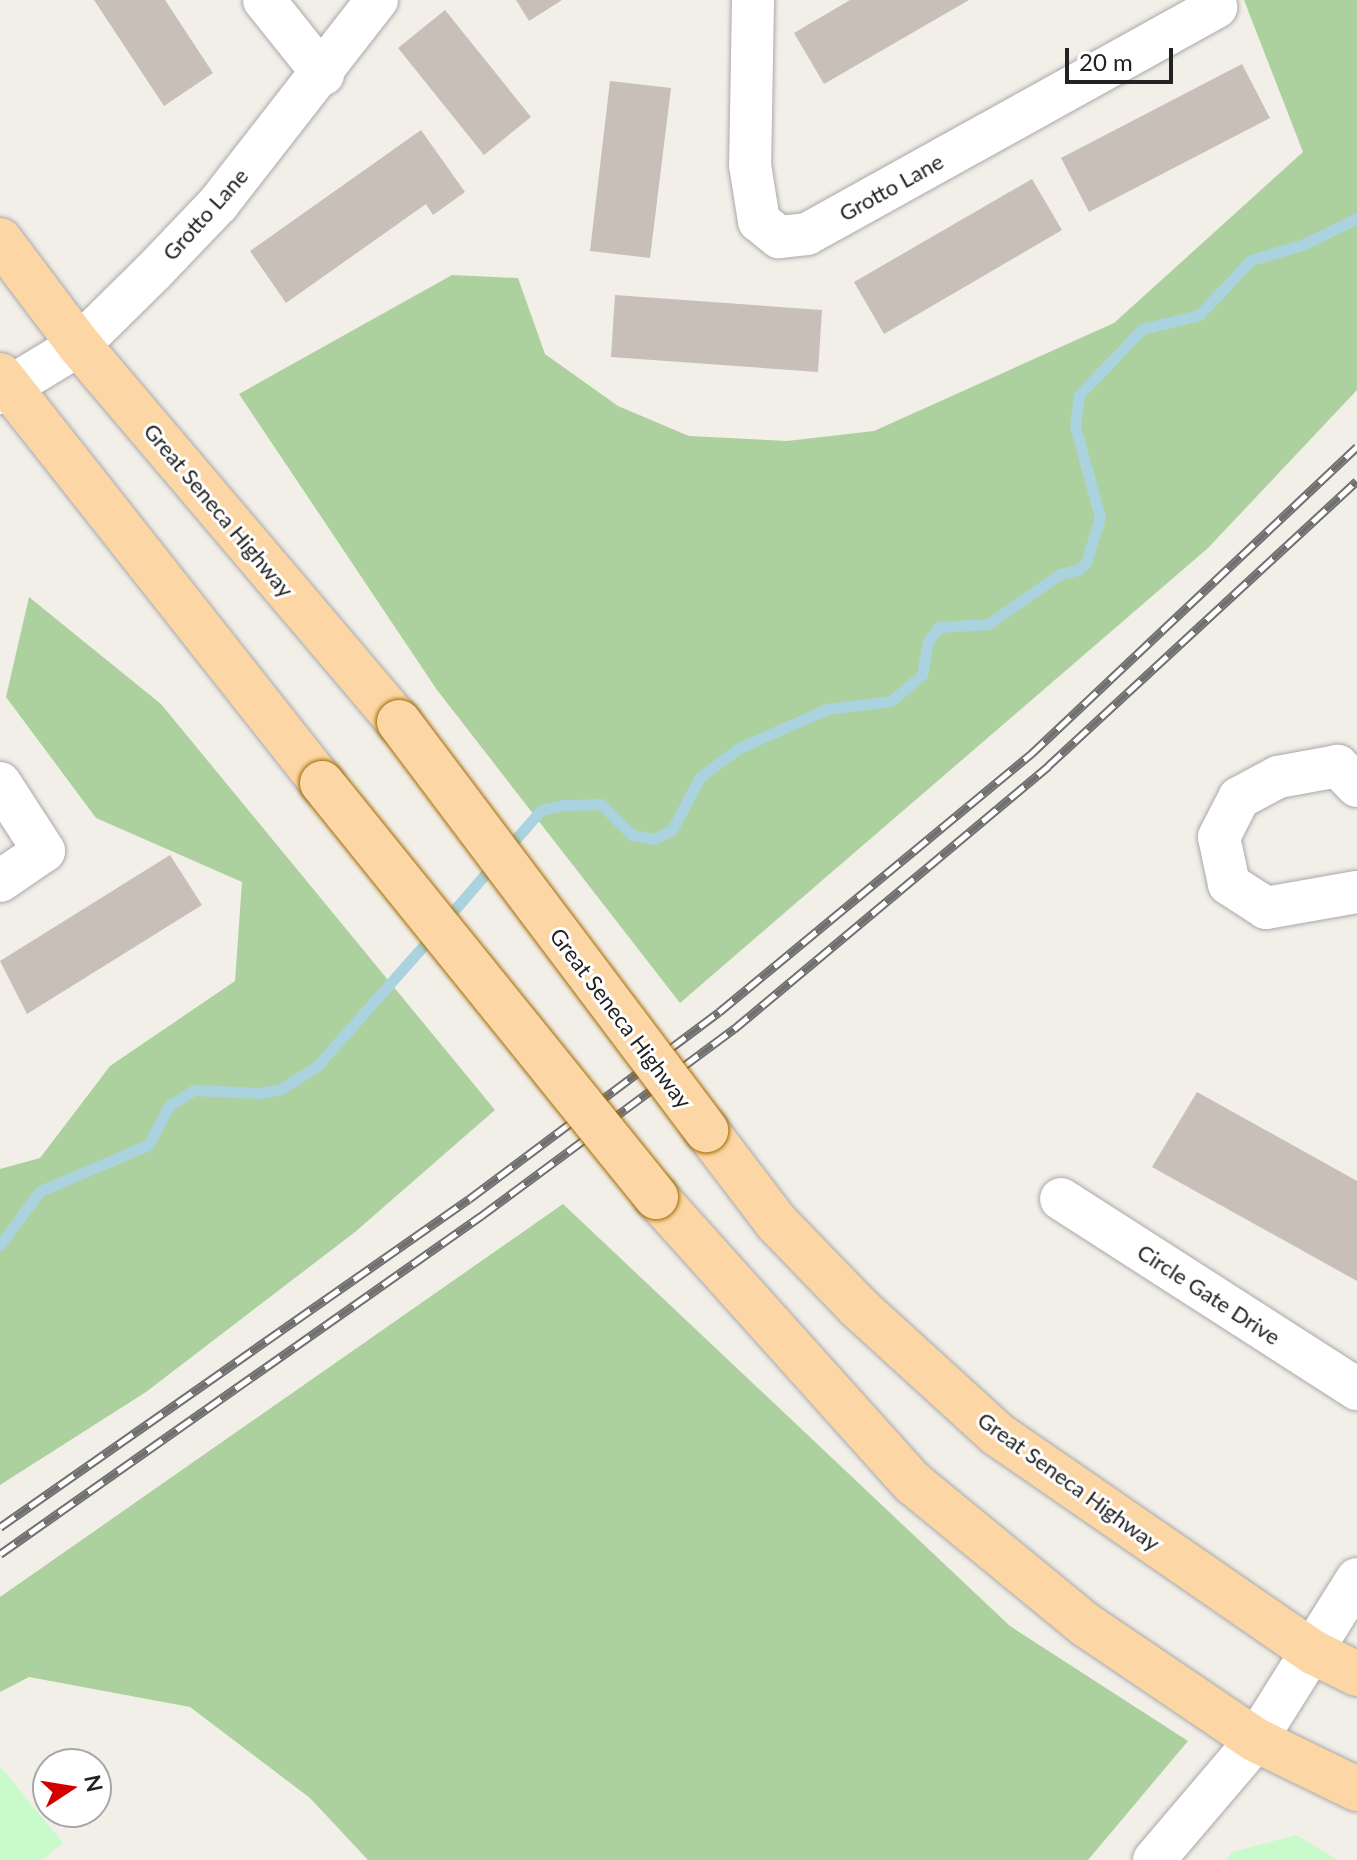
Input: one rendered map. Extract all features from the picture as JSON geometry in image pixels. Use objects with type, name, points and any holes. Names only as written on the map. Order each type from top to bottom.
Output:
[{"type":"main road","name":"Great Seneca Highway","points":[[0,240],[79,345],[399,722],[706,1130],[817,1265],[997,1434],[1313,1652],[1357,1674]]},
{"type":"main road","points":[[3,386],[656,1197],[913,1483],[1086,1625],[1256,1740],[1357,1789]]},
{"type":"street","points":[[264,0],[323,74]]},
{"type":"street","name":"Grotto Lane","points":[[3,386],[79,345],[218,204],[323,74],[377,0]]},
{"type":"street","name":"Grotto Lane","points":[[753,0],[750,165],[759,221],[779,237],[807,234],[1216,7]]},
{"type":"street","points":[[1357,786],[1338,766],[1278,777],[1239,798],[1219,837],[1229,884],[1266,908],[1357,892]]},
{"type":"street","points":[[0,783],[44,851],[0,881]]},
{"type":"street","name":"Circle Gate Drive","points":[[1061,1199],[1357,1389]]},
{"type":"street","points":[[1154,1860],[1256,1740],[1357,1579]]},
{"type":"green space","points":[[1244,0],[1357,0],[1357,390],[1208,548],[680,1003],[437,690],[239,394],[452,275],[518,278],[545,354],[618,406],[689,436],[787,441],[874,431],[1114,323],[1303,152]]},
{"type":"green space","points":[[29,597],[161,704],[495,1110],[355,1232],[146,1392],[0,1485],[0,1169],[40,1158],[110,1066],[235,981],[242,882],[96,818],[6,697]]},
{"type":"green space","points":[[563,1204],[1010,1626],[1188,1741],[1088,1860],[368,1860],[310,1798],[190,1707],[29,1677],[0,1692],[0,1597]]},
{"type":"green space","points":[[0,1766],[32,1805],[32,1828],[51,1828],[63,1843],[42,1860],[0,1860]]},
{"type":"green space","points":[[1296,1835],[1338,1860],[1226,1860],[1232,1852]]},
{"type":"building","points":[[94,0],[165,0],[213,73],[164,106]]},
{"type":"building","points":[[516,0],[562,0],[529,21]]},
{"type":"building","points":[[850,0],[969,0],[824,84],[794,33]]},
{"type":"building","points":[[445,10],[531,117],[484,155],[398,48]]},
{"type":"building","points":[[1242,64],[1270,118],[1089,212],[1061,158]]},
{"type":"building","points":[[610,81],[671,88],[650,258],[590,251]]},
{"type":"building","points":[[421,130],[465,192],[433,215],[426,204],[286,303],[250,251]]},
{"type":"building","points":[[1032,179],[1062,230],[884,334],[854,282]]},
{"type":"building","points":[[615,295],[822,310],[818,372],[611,357]]},
{"type":"building","points":[[170,855],[202,905],[27,1014],[0,961]]},
{"type":"building","points":[[1197,1092],[1357,1181],[1357,1281],[1152,1167]]},
{"type":"waterway","points":[[507,849],[541,810],[562,805],[601,804],[632,835],[654,839],[672,830],[700,777],[739,748],[827,709],[891,701],[922,675],[928,642],[939,627],[988,624],[1060,574],[1078,570],[1086,563],[1100,517],[1075,426],[1079,395],[1142,329],[1199,315],[1251,260],[1302,245],[1357,218]]},
{"type":"waterway","points":[[444,922],[493,865]]},
{"type":"waterway","points":[[0,1245],[40,1191],[148,1145],[169,1106],[194,1090],[260,1093],[281,1089],[317,1066],[433,935]]},
{"type":"railway","points":[[0,1527],[469,1199],[719,1012],[1031,754],[1357,447]]},
{"type":"railway","points":[[0,1554],[481,1216],[734,1029],[1048,766],[1357,481]]}]
